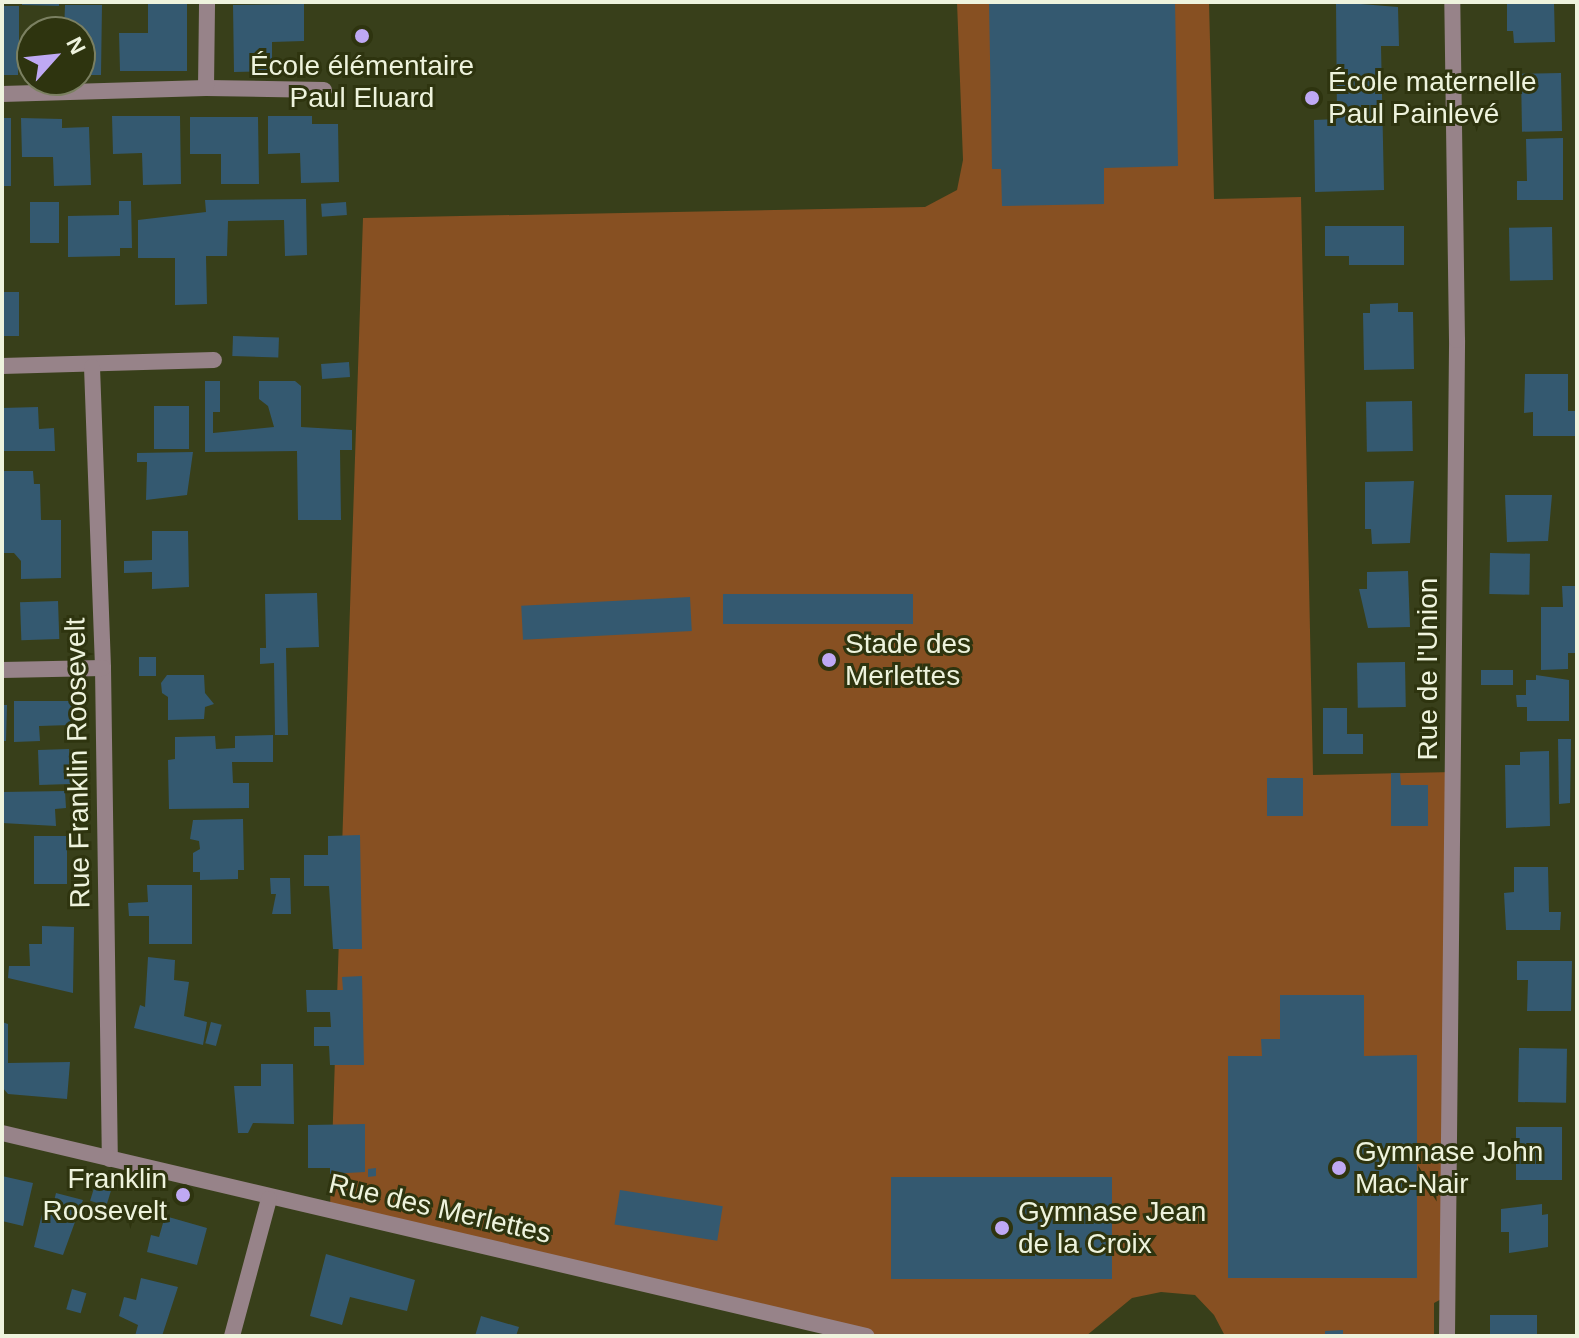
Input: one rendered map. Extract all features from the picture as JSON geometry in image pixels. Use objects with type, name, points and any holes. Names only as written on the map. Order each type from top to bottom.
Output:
[{"type":"street","points":[[206,88],[207,2]]},
{"type":"street","name":"Rue de l'Union","points":[[1447,1336],[1457,356],[1452,2]]},
{"type":"street","points":[[2,94],[206,88],[324,90]]},
{"type":"street","points":[[2,366],[92,367],[214,360]]},
{"type":"street","name":"Rue Franklin Roosevelt","points":[[92,367],[103,668],[110,1159]]},
{"type":"street","points":[[2,670],[103,668]]},
{"type":"street","name":"Rue des Merlettes","points":[[2,1133],[269,1199],[330,1208],[866,1336]]},
{"type":"street","points":[[232,1336],[269,1199]]},
{"type":"shaded area","name":"Stade des Merlettes","points":[[957,2],[1209,2],[1214,199],[1301,197],[1313,775],[1454,772],[1447,1296],[1434,1303],[1434,1336],[1225,1336],[1214,1315],[1195,1295],[1161,1292],[1132,1298],[1086,1336],[866,1336],[330,1208],[363,218],[925,207],[957,190],[963,160]]},
{"type":"building","points":[[22,2],[59,2],[59,6],[22,5]]},
{"type":"building","points":[[989,2],[1175,2],[1178,166],[1104,168],[1104,204],[1002,206],[1001,169],[992,169]]},
{"type":"building","points":[[1336,2],[1398,7],[1399,46],[1381,46],[1384,190],[1315,192],[1314,120],[1337,119]]},
{"type":"building","points":[[1507,2],[1554,2],[1555,42],[1514,43],[1513,31],[1507,31]]},
{"type":"building","points":[[148,4],[187,4],[187,71],[120,71],[119,33],[148,33]]},
{"type":"building","points":[[304,4],[304,41],[272,42],[272,71],[234,72],[233,5]]},
{"type":"building","points":[[65,5],[102,5],[101,75],[96,75],[96,16],[65,16]]},
{"type":"building","points":[[2,6],[19,6],[19,16],[16,16],[16,75],[2,75]]},
{"type":"building","points":[[1561,73],[1562,131],[1522,132],[1521,74]]},
{"type":"building","points":[[112,116],[180,116],[181,184],[143,185],[142,153],[113,154]]},
{"type":"building","points":[[268,116],[312,116],[312,124],[338,124],[339,182],[301,183],[300,153],[268,154]]},
{"type":"building","points":[[190,117],[258,117],[259,184],[221,184],[221,154],[190,154]]},
{"type":"building","points":[[2,118],[11,118],[11,186],[2,186]]},
{"type":"building","points":[[21,118],[62,119],[62,128],[89,127],[91,185],[54,186],[53,157],[22,157]]},
{"type":"building","points":[[1563,138],[1563,200],[1517,200],[1517,181],[1527,181],[1526,139]]},
{"type":"building","points":[[306,199],[307,255],[285,256],[284,220],[228,221],[227,256],[206,256],[207,304],[175,305],[175,258],[138,258],[138,220],[206,212],[205,200]]},
{"type":"building","points":[[119,201],[131,201],[132,248],[120,248],[120,256],[68,257],[68,216],[119,215]]},
{"type":"building","points":[[30,202],[59,202],[59,243],[30,243]]},
{"type":"building","points":[[346,202],[347,215],[322,217],[321,204]]},
{"type":"building","points":[[1325,226],[1404,226],[1404,265],[1349,265],[1349,256],[1325,256]]},
{"type":"building","points":[[1552,227],[1553,280],[1510,281],[1509,228]]},
{"type":"building","points":[[2,292],[19,292],[19,336],[2,336]]},
{"type":"building","points":[[1398,303],[1398,312],[1413,312],[1414,369],[1364,370],[1363,313],[1370,313],[1370,304]]},
{"type":"building","points":[[233,336],[279,338],[278,358],[232,356]]},
{"type":"building","points":[[349,362],[350,377],[322,379],[321,364]]},
{"type":"building","points":[[1525,374],[1568,374],[1568,411],[1576,411],[1576,436],[1533,436],[1533,412],[1524,413]]},
{"type":"building","points":[[205,381],[220,381],[220,412],[213,412],[213,433],[274,427],[268,406],[259,399],[259,381],[295,381],[301,386],[301,427],[352,430],[352,450],[340,450],[341,520],[298,520],[297,451],[205,452]]},
{"type":"building","points":[[1412,401],[1413,451],[1367,452],[1366,402]]},
{"type":"building","points":[[154,406],[189,406],[189,449],[154,449]]},
{"type":"building","points":[[38,407],[39,429],[54,428],[55,451],[2,451],[2,408]]},
{"type":"building","points":[[193,452],[187,495],[146,500],[147,462],[137,462],[137,453]]},
{"type":"building","points":[[2,471],[33,471],[34,484],[40,484],[41,520],[61,520],[61,578],[21,579],[21,561],[14,553],[2,553]]},
{"type":"building","points":[[1414,481],[1410,543],[1372,544],[1371,529],[1365,529],[1365,482]]},
{"type":"building","points":[[1505,495],[1552,495],[1548,541],[1507,542]]},
{"type":"building","points":[[152,531],[188,531],[189,587],[152,589],[152,572],[124,573],[124,561],[152,560]]},
{"type":"building","points":[[1490,553],[1530,554],[1529,595],[1489,594]]},
{"type":"building","points":[[1408,571],[1410,627],[1368,628],[1359,589],[1367,589],[1367,572]]},
{"type":"building","points":[[1562,586],[1577,586],[1577,653],[1568,653],[1568,669],[1541,670],[1541,607],[1563,607]]},
{"type":"building","points":[[317,593],[319,647],[286,648],[288,735],[275,735],[274,663],[260,664],[260,648],[266,648],[265,594]]},
{"type":"building","points":[[723,594],[913,594],[913,624],[723,624]]},
{"type":"building","points":[[690,597],[692,631],[523,640],[521,606]]},
{"type":"building","points":[[58,601],[59,639],[21,640],[20,602]]},
{"type":"building","points":[[139,657],[156,657],[156,676],[139,676]]},
{"type":"building","points":[[1405,662],[1406,707],[1358,708],[1357,663]]},
{"type":"building","points":[[1481,670],[1513,670],[1513,685],[1481,685]]},
{"type":"building","points":[[167,675],[204,675],[205,693],[214,704],[205,707],[204,719],[168,720],[168,697],[162,693],[161,683]]},
{"type":"building","points":[[1536,675],[1569,680],[1569,721],[1527,721],[1527,707],[1517,707],[1516,695],[1526,695],[1526,680],[1536,680]]},
{"type":"building","points":[[14,701],[72,701],[71,725],[39,726],[40,741],[14,742]]},
{"type":"building","points":[[2,705],[7,705],[6,741],[2,741]]},
{"type":"building","points":[[1323,708],[1347,708],[1347,734],[1363,734],[1363,754],[1323,754]]},
{"type":"building","points":[[273,735],[273,762],[232,762],[233,783],[249,783],[249,808],[169,809],[168,760],[175,759],[175,737],[215,736],[216,749],[235,748],[235,736]]},
{"type":"building","points":[[1558,739],[1571,739],[1570,803],[1559,804]]},
{"type":"building","points":[[69,749],[70,784],[39,785],[38,750]]},
{"type":"building","points":[[1549,751],[1550,826],[1506,828],[1505,765],[1520,765],[1520,752]]},
{"type":"building","points":[[1391,773],[1400,773],[1401,785],[1428,785],[1428,826],[1391,826]]},
{"type":"building","points":[[1267,778],[1303,778],[1303,816],[1267,816]]},
{"type":"building","points":[[65,791],[66,808],[55,809],[56,826],[2,823],[2,792]]},
{"type":"building","points":[[243,819],[244,870],[238,870],[238,879],[200,880],[200,872],[193,872],[193,853],[200,849],[199,841],[190,839],[193,820]]},
{"type":"building","points":[[360,835],[362,949],[333,949],[329,886],[304,886],[304,855],[328,855],[328,836]]},
{"type":"building","points":[[34,836],[67,836],[67,884],[34,884]]},
{"type":"building","points":[[1514,867],[1548,867],[1549,912],[1561,912],[1560,930],[1506,930],[1504,893],[1514,892]]},
{"type":"building","points":[[270,878],[290,878],[291,914],[272,914],[276,894],[271,894]]},
{"type":"building","points":[[147,885],[192,885],[192,944],[149,944],[149,916],[129,916],[128,903],[148,902]]},
{"type":"building","points":[[42,926],[74,927],[73,993],[8,978],[9,966],[30,966],[29,944],[42,944]]},
{"type":"building","points":[[148,957],[175,960],[174,980],[189,982],[184,1016],[207,1022],[203,1045],[134,1028],[140,1005],[145,1007]]},
{"type":"building","points":[[1517,961],[1572,961],[1571,1011],[1527,1011],[1528,980],[1517,980]]},
{"type":"building","points":[[362,976],[364,1065],[330,1065],[329,1046],[314,1046],[314,1027],[331,1027],[330,1012],[307,1012],[306,990],[343,990],[342,977]]},
{"type":"building","name":"Gymnase John Mac-Nair","points":[[1280,995],[1364,995],[1364,1056],[1417,1055],[1417,1278],[1228,1278],[1228,1056],[1262,1056],[1261,1039],[1280,1039]]},
{"type":"building","points":[[2,1022],[8,1024],[8,1063],[70,1062],[67,1099],[8,1094],[2,1087]]},
{"type":"building","points":[[211,1022],[222,1025],[216,1046],[205,1043]]},
{"type":"building","points":[[1519,1048],[1567,1049],[1566,1103],[1518,1102]]},
{"type":"building","points":[[261,1064],[293,1064],[294,1124],[253,1123],[248,1133],[238,1133],[234,1086],[261,1086]]},
{"type":"building","points":[[365,1124],[365,1172],[330,1174],[330,1168],[308,1168],[308,1125]]},
{"type":"building","points":[[1516,1127],[1562,1127],[1562,1180],[1516,1180]]},
{"type":"building","points":[[376,1168],[376,1176],[368,1177],[368,1169]]},
{"type":"building","points":[[98,1175],[114,1180],[106,1206],[90,1201]]},
{"type":"building","points":[[2,1176],[33,1183],[23,1226],[2,1221]]},
{"type":"building","name":"Gymnase Jean de la Croix","points":[[891,1177],[1112,1177],[1112,1279],[891,1279]]},
{"type":"building","points":[[620,1190],[723,1206],[717,1241],[615,1225]]},
{"type":"building","points":[[56,1193],[83,1200],[63,1255],[34,1247],[43,1210],[51,1213]]},
{"type":"building","points":[[1542,1204],[1542,1215],[1548,1214],[1548,1247],[1509,1253],[1509,1232],[1501,1232],[1501,1209]]},
{"type":"building","points":[[165,1216],[207,1228],[197,1265],[147,1252],[151,1235],[159,1237]]},
{"type":"building","points":[[326,1254],[415,1280],[407,1311],[350,1297],[342,1325],[310,1316]]},
{"type":"building","points":[[141,1278],[178,1287],[162,1336],[135,1336],[138,1325],[119,1316],[124,1297],[136,1300]]},
{"type":"building","points":[[72,1289],[86,1293],[81,1313],[66,1309]]},
{"type":"building","points":[[1490,1315],[1537,1315],[1537,1336],[1490,1336]]},
{"type":"building","points":[[481,1316],[519,1327],[516,1336],[475,1336]]},
{"type":"building","points":[[1343,1330],[1343,1336],[1325,1336],[1325,1331]]},
{"type":"place","name":"École élémentaire Paul Eluard","points":[[362,36]]},
{"type":"place","name":"École maternelle Paul Painlevé","points":[[1312,98]]},
{"type":"place","name":"Stade des Merlettes","points":[[829,660]]},
{"type":"place","name":"Gymnase John Mac-Nair","points":[[1339,1168]]},
{"type":"place","name":"Franklin Roosevelt","points":[[183,1195]]},
{"type":"place","name":"Gymnase Jean de la Croix","points":[[1002,1228]]}]
